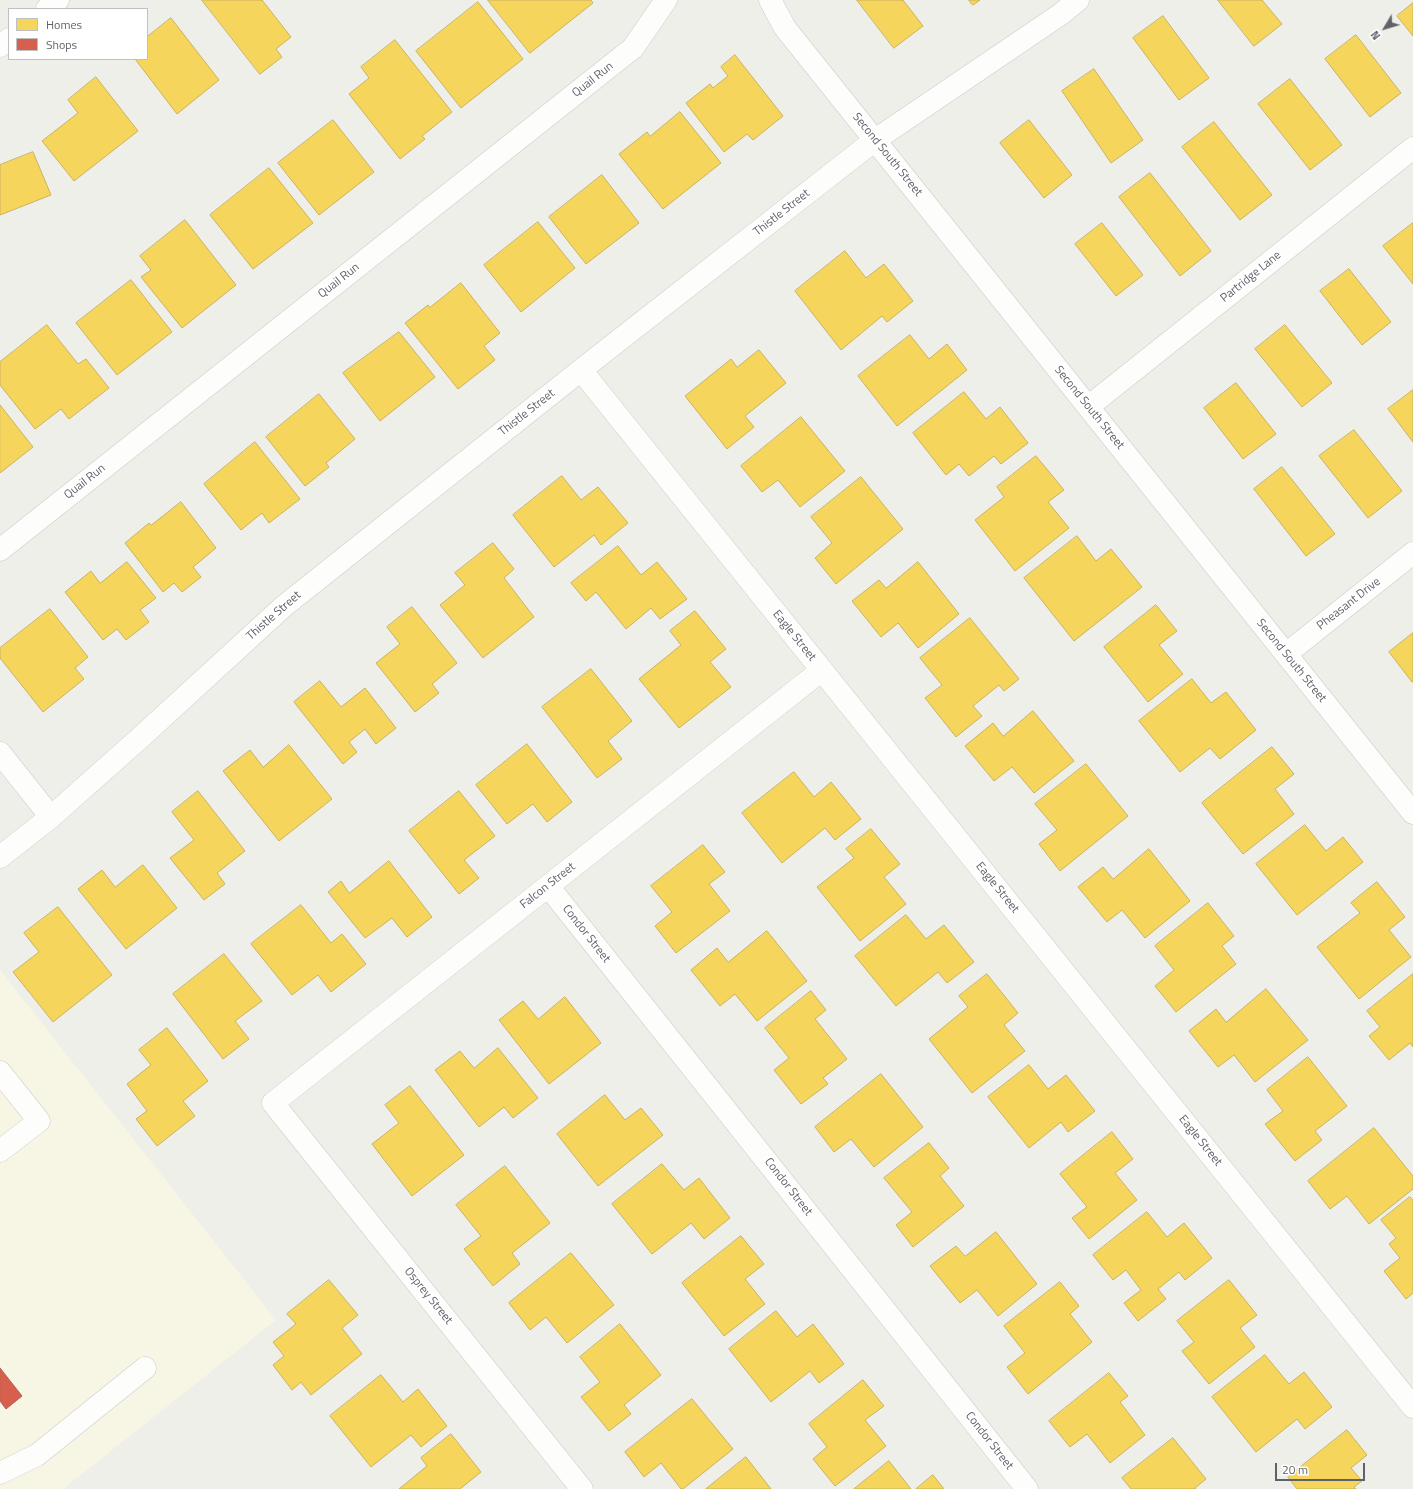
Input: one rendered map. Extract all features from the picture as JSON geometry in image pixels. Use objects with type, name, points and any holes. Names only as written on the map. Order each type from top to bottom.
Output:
[{"type":"street","points":[[48,8],[58,0]]},
{"type":"street","name":"Quail Run","points":[[0,550],[633,48],[666,0]]},
{"type":"street","name":"Second South Street","points":[[770,0],[785,28],[1413,814]]},
{"type":"street","name":"Thistle Street","points":[[0,858],[51,817],[147,732],[284,606],[581,370],[875,140],[1061,14],[1078,0]]},
{"type":"street","points":[[0,46],[8,40]]},
{"type":"street","name":"Partridge Lane","points":[[1088,407],[1413,148]]},
{"type":"street","name":"Eagle Street","points":[[581,370],[1413,1407]]},
{"type":"street","name":"Pheasant Drive","points":[[1286,654],[1413,553]]},
{"type":"street","name":"Falcon Street","points":[[273,1103],[822,670]]},
{"type":"street","points":[[0,753],[51,817]]},
{"type":"street","name":"Condor Street","points":[[548,886],[1027,1489]]},
{"type":"street","points":[[0,1072],[39,1121],[0,1151]]},
{"type":"street","name":"Osprey Street","points":[[273,1103],[582,1489]]},
{"type":"street","points":[[0,1473],[37,1455],[145,1368]]},
{"type":"shaded area","points":[[0,970],[276,1320],[63,1489],[0,1489]]},
{"type":"building: Homes","points":[[202,0],[262,0],[291,37],[276,49],[282,57],[260,74]]},
{"type":"building: Homes","points":[[488,0],[591,0],[593,3],[530,53]]},
{"type":"building: Homes","points":[[857,0],[903,0],[923,26],[894,48]]},
{"type":"building: Homes","points":[[969,0],[980,0],[973,5]]},
{"type":"building: Homes","points":[[1218,0],[1262,0],[1282,24],[1254,46]]},
{"type":"building: Homes","points":[[478,2],[523,59],[461,108],[416,51]]},
{"type":"building: Homes","points":[[1413,3],[1413,36],[1397,16]]},
{"type":"building: Homes","points":[[1163,16],[1209,78],[1179,100],[1133,38]]},
{"type":"building: Homes","points":[[171,18],[219,80],[177,114],[136,60],[148,60],[148,36]]},
{"type":"building: Homes","points":[[1356,35],[1401,93],[1370,117],[1325,59]]},
{"type":"building: Homes","points":[[395,40],[452,112],[422,136],[425,139],[400,159],[349,94],[369,78],[361,67]]},
{"type":"building: Homes","points":[[735,55],[783,116],[753,140],[747,134],[724,152],[686,103],[710,84],[713,88],[728,76],[721,67]]},
{"type":"building: Homes","points":[[1094,69],[1143,140],[1111,163],[1062,91]]},
{"type":"building: Homes","points":[[96,77],[138,131],[74,181],[42,141],[78,113],[68,100]]},
{"type":"building: Homes","points":[[1290,79],[1342,145],[1310,170],[1258,104]]},
{"type":"building: Homes","points":[[680,112],[721,163],[663,209],[619,154],[647,132],[650,136]]},
{"type":"building: Homes","points":[[333,120],[374,172],[319,215],[278,163]]},
{"type":"building: Homes","points":[[1029,120],[1072,175],[1044,198],[1000,143]]},
{"type":"building: Homes","points":[[1214,122],[1272,195],[1240,220],[1182,147]]},
{"type":"building: Homes","points":[[33,152],[51,195],[0,215],[0,165]]},
{"type":"building: Homes","points":[[269,168],[313,223],[253,269],[210,215]]},
{"type":"building: Homes","points":[[1150,173],[1211,251],[1180,276],[1119,197]]},
{"type":"building: Homes","points":[[602,175],[639,223],[586,264],[549,217]]},
{"type":"building: Homes","points":[[185,220],[236,285],[182,328],[141,277],[151,270],[140,256]]},
{"type":"building: Homes","points":[[538,222],[575,268],[521,312],[484,265]]},
{"type":"building: Homes","points":[[1102,223],[1143,275],[1116,296],[1075,244]]},
{"type":"building: Homes","points":[[1413,223],[1413,284],[1383,246]]},
{"type":"building: Homes","points":[[845,251],[866,278],[884,264],[913,301],[887,322],[882,316],[841,350],[795,291]]},
{"type":"building: Homes","points":[[1349,269],[1391,322],[1362,345],[1320,291]]},
{"type":"building: Homes","points":[[131,280],[172,332],[117,375],[76,323]]},
{"type":"building: Homes","points":[[461,283],[500,333],[484,346],[495,360],[458,389],[405,323],[428,305],[430,307]]},
{"type":"building: Homes","points":[[47,325],[78,364],[86,359],[109,388],[69,419],[61,409],[35,429],[0,385],[0,362]]},
{"type":"building: Homes","points":[[1285,325],[1332,383],[1302,407],[1255,349]]},
{"type":"building: Homes","points":[[399,332],[435,377],[380,421],[343,373]]},
{"type":"building: Homes","points":[[910,335],[929,359],[947,344],[967,370],[897,426],[858,376]]},
{"type":"building: Homes","points":[[759,350],[786,383],[745,416],[754,427],[727,449],[685,396],[731,359],[737,367]]},
{"type":"building: Homes","points":[[1236,383],[1276,434],[1243,459],[1204,408]]},
{"type":"building: Homes","points":[[1413,390],[1413,442],[1388,409]]},
{"type":"building: Homes","points":[[964,392],[986,419],[1000,407],[1028,443],[1001,464],[994,456],[969,476],[959,464],[946,475],[913,433]]},
{"type":"building: Homes","points":[[319,394],[355,439],[326,463],[329,467],[305,486],[266,437]]},
{"type":"building: Homes","points":[[0,405],[33,447],[0,473]]},
{"type":"building: Homes","points":[[801,417],[845,471],[800,507],[778,480],[762,492],[741,466]]},
{"type":"building: Homes","points":[[1354,430],[1402,491],[1368,518],[1319,456]]},
{"type":"building: Homes","points":[[255,442],[300,499],[269,523],[262,513],[241,530],[204,484]]},
{"type":"building: Homes","points":[[1036,456],[1064,490],[1048,502],[1069,528],[1015,571],[975,520],[1004,497],[997,487]]},
{"type":"building: Homes","points":[[1282,467],[1335,534],[1306,556],[1254,489]]},
{"type":"building: Homes","points":[[562,476],[581,500],[598,487],[628,523],[601,545],[594,535],[554,567],[513,515]]},
{"type":"building: Homes","points":[[861,477],[903,529],[836,584],[815,558],[832,543],[811,517]]},
{"type":"building: Homes","points":[[181,502],[216,548],[193,567],[201,577],[182,592],[174,583],[163,592],[125,543],[149,523],[151,525]]},
{"type":"building: Homes","points":[[1077,536],[1096,561],[1111,549],[1142,587],[1074,641],[1024,578]]},
{"type":"building: Homes","points":[[493,543],[514,569],[504,578],[534,617],[483,658],[440,605],[465,585],[455,573]]},
{"type":"building: Homes","points":[[618,546],[641,575],[657,562],[687,599],[660,619],[651,608],[626,629],[596,592],[586,601],[571,583]]},
{"type":"building: Homes","points":[[127,562],[156,598],[140,610],[149,622],[126,640],[117,629],[103,640],[65,592],[91,571],[100,583]]},
{"type":"building: Homes","points":[[918,562],[959,614],[918,648],[898,623],[881,637],[852,601],[879,580],[886,588]]},
{"type":"building: Homes","points":[[1156,605],[1177,631],[1159,645],[1183,674],[1148,702],[1104,647]]},
{"type":"building: Homes","points":[[412,607],[457,663],[432,684],[439,693],[415,712],[376,663],[400,644],[387,627]]},
{"type":"building: Homes","points":[[50,609],[88,657],[75,668],[84,679],[43,712],[0,658],[0,648]]},
{"type":"building: Homes","points":[[695,611],[726,649],[710,662],[731,687],[679,728],[639,679],[681,645],[670,631]]},
{"type":"building: Homes","points":[[970,618],[1019,679],[1004,691],[999,685],[973,706],[982,716],[956,737],[925,698],[942,685],[920,658]]},
{"type":"building: Homes","points":[[1413,633],[1413,682],[1412,682],[1389,652]]},
{"type":"building: Homes","points":[[591,669],[632,721],[608,741],[622,759],[597,778],[542,707]]},
{"type":"building: Homes","points":[[1192,679],[1211,703],[1226,692],[1256,730],[1220,759],[1210,748],[1180,772],[1139,721]]},
{"type":"building: Homes","points":[[320,681],[341,707],[365,688],[396,728],[376,744],[365,729],[349,742],[357,752],[343,764],[294,702]]},
{"type":"building: Homes","points":[[1033,711],[1074,761],[1034,793],[1012,767],[994,781],[965,746],[993,723],[1003,736]]},
{"type":"building: Homes","points":[[527,744],[572,802],[547,822],[533,804],[507,824],[476,785]]},
{"type":"building: Homes","points":[[289,745],[332,799],[279,841],[223,771],[250,750],[263,767]]},
{"type":"building: Homes","points":[[1272,747],[1294,774],[1275,789],[1294,814],[1243,854],[1202,803]]},
{"type":"building: Homes","points":[[1086,764],[1128,816],[1060,871],[1039,844],[1057,830],[1035,804]]},
{"type":"building: Homes","points":[[794,772],[814,797],[831,782],[861,819],[835,840],[825,828],[782,863],[742,813]]},
{"type":"building: Homes","points":[[198,791],[245,851],[217,873],[225,884],[204,900],[170,858],[194,840],[172,812]]},
{"type":"building: Homes","points":[[459,791],[495,836],[464,860],[479,878],[459,894],[409,831]]},
{"type":"building: Homes","points":[[1305,825],[1326,851],[1343,837],[1363,862],[1297,915],[1256,864]]},
{"type":"building: Homes","points":[[871,829],[900,864],[884,877],[906,904],[860,941],[817,887],[854,858],[846,849]]},
{"type":"building: Homes","points":[[703,845],[725,872],[709,884],[730,911],[676,953],[655,926],[672,912],[651,886]]},
{"type":"building: Homes","points":[[1149,849],[1190,901],[1145,938],[1122,910],[1107,922],[1078,887],[1103,867],[1113,879]]},
{"type":"building: Homes","points":[[389,861],[432,917],[407,937],[392,918],[365,938],[328,892],[341,881],[349,893]]},
{"type":"building: Homes","points":[[143,865],[177,908],[126,949],[78,889],[102,870],[115,887]]},
{"type":"building: Homes","points":[[1377,882],[1405,917],[1389,930],[1411,957],[1359,999],[1317,947],[1360,913],[1351,903]]},
{"type":"building: Homes","points":[[1208,903],[1234,936],[1222,946],[1236,964],[1176,1012],[1155,986],[1174,970],[1155,946]]},
{"type":"building: Homes","points":[[301,905],[331,943],[342,934],[366,964],[331,992],[318,975],[292,995],[251,944]]},
{"type":"building: Homes","points":[[58,907],[112,975],[53,1022],[13,972],[39,952],[24,933]]},
{"type":"building: Homes","points":[[906,915],[926,939],[944,925],[974,962],[947,983],[938,972],[896,1006],[855,956]]},
{"type":"building: Homes","points":[[767,931],[807,981],[757,1021],[735,994],[720,1006],[691,970],[717,948],[728,962]]},
{"type":"building: Homes","points":[[224,954],[262,1001],[235,1021],[249,1039],[223,1059],[173,994]]},
{"type":"building: Homes","points":[[987,974],[1018,1013],[1004,1025],[1025,1051],[972,1093],[929,1039],[968,1007],[959,996]]},
{"type":"building: Homes","points":[[1413,974],[1413,1047],[1410,1043],[1389,1060],[1369,1036],[1380,1027],[1367,1011]]},
{"type":"building: Homes","points":[[1266,989],[1308,1040],[1255,1082],[1234,1055],[1218,1067],[1189,1031],[1216,1009],[1226,1022]]},
{"type":"building: Homes","points":[[811,991],[826,1010],[815,1019],[847,1059],[823,1078],[828,1084],[801,1104],[774,1070],[789,1058],[765,1028]]},
{"type":"building: Homes","points":[[565,997],[601,1043],[549,1084],[499,1020],[523,1001],[538,1019]]},
{"type":"building: Homes","points":[[167,1028],[208,1081],[183,1101],[195,1116],[157,1146],[136,1119],[147,1111],[127,1084],[151,1065],[139,1050]]},
{"type":"building: Homes","points":[[498,1048],[538,1098],[513,1118],[504,1107],[479,1127],[435,1070],[460,1051],[474,1068]]},
{"type":"building: Homes","points":[[1308,1057],[1347,1106],[1315,1131],[1322,1140],[1295,1161],[1265,1124],[1283,1111],[1267,1090]]},
{"type":"building: Homes","points":[[1029,1065],[1048,1089],[1066,1075],[1095,1111],[1068,1132],[1061,1122],[1029,1148],[988,1097]]},
{"type":"building: Homes","points":[[881,1074],[923,1127],[874,1167],[851,1139],[834,1152],[815,1127]]},
{"type":"building: Homes","points":[[410,1086],[464,1155],[412,1196],[372,1144],[399,1123],[385,1105]]},
{"type":"building: Homes","points":[[605,1095],[625,1120],[641,1108],[663,1135],[598,1186],[557,1134]]},
{"type":"building: Homes","points":[[1374,1128],[1413,1176],[1413,1189],[1369,1224],[1347,1196],[1330,1209],[1308,1181]]},
{"type":"building: Homes","points":[[1112,1132],[1133,1159],[1115,1173],[1137,1200],[1089,1239],[1072,1218],[1087,1207],[1060,1174]]},
{"type":"building: Homes","points":[[929,1143],[949,1168],[940,1176],[964,1206],[913,1247],[896,1225],[912,1212],[884,1178]]},
{"type":"building: Homes","points":[[662,1164],[684,1190],[699,1178],[730,1218],[704,1239],[691,1223],[652,1254],[612,1204]]},
{"type":"building: Homes","points":[[505,1166],[550,1223],[512,1253],[520,1264],[493,1286],[464,1249],[481,1236],[456,1205]]},
{"type":"building: Homes","points":[[1410,1197],[1413,1200],[1413,1293],[1406,1299],[1384,1271],[1400,1258],[1389,1244],[1396,1238],[1381,1220]]},
{"type":"building: Homes","points":[[1147,1212],[1167,1237],[1184,1223],[1212,1258],[1185,1280],[1179,1272],[1158,1289],[1166,1299],[1138,1321],[1124,1303],[1141,1290],[1126,1270],[1113,1280],[1093,1255]]},
{"type":"building: Homes","points":[[996,1232],[1037,1284],[998,1316],[977,1290],[960,1303],[930,1266],[956,1246],[965,1256]]},
{"type":"building: Homes","points":[[741,1236],[764,1264],[745,1279],[765,1304],[724,1336],[682,1283]]},
{"type":"building: Homes","points":[[571,1253],[614,1305],[567,1343],[546,1317],[530,1330],[509,1303]]},
{"type":"building: Homes","points":[[329,1280],[358,1315],[342,1328],[362,1354],[311,1395],[301,1382],[292,1390],[273,1365],[284,1356],[273,1342],[296,1324],[287,1314]]},
{"type":"building: Homes","points":[[1229,1280],[1257,1315],[1240,1328],[1255,1347],[1209,1384],[1182,1351],[1194,1342],[1177,1321]]},
{"type":"building: Homes","points":[[1060,1282],[1079,1306],[1070,1314],[1092,1342],[1028,1394],[1007,1367],[1025,1353],[1004,1326]]},
{"type":"building: Homes","points":[[776,1311],[797,1337],[813,1324],[844,1364],[819,1383],[810,1371],[771,1402],[729,1349]]},
{"type":"building: Homes","points":[[620,1324],[661,1375],[624,1405],[631,1414],[609,1431],[581,1397],[600,1382],[580,1357]]},
{"type":"building: Homes","points":[[1265,1355],[1289,1384],[1304,1372],[1332,1407],[1305,1429],[1297,1419],[1256,1452],[1212,1397]]},
{"type":"building: Homes","points":[[1109,1373],[1128,1396],[1120,1402],[1145,1435],[1110,1463],[1087,1434],[1070,1447],[1049,1421]]},
{"type":"building: Homes","points":[[381,1375],[403,1402],[418,1389],[447,1426],[421,1447],[411,1435],[371,1467],[330,1416]]},
{"type":"building: Homes","points":[[863,1380],[884,1406],[865,1420],[886,1446],[835,1486],[813,1459],[827,1447],[809,1424]]},
{"type":"building: Homes","points":[[692,1399],[733,1449],[683,1489],[681,1489],[661,1463],[644,1477],[625,1452]]},
{"type":"building: Homes","points":[[1347,1430],[1367,1455],[1351,1468],[1362,1481],[1354,1487],[1356,1489],[1297,1489],[1288,1477]]},
{"type":"building: Homes","points":[[451,1434],[481,1472],[460,1489],[399,1489],[427,1466],[421,1458]]},
{"type":"building: Homes","points":[[1173,1438],[1206,1479],[1195,1488],[1196,1489],[1131,1489],[1122,1478]]},
{"type":"building: Homes","points":[[746,1457],[771,1489],[706,1489]]},
{"type":"building: Homes","points":[[889,1461],[911,1489],[854,1489]]},
{"type":"building: Homes","points":[[933,1475],[944,1489],[916,1489]]},
{"type":"building: Shops","points":[[0,1368],[22,1396],[6,1409],[0,1401]]}]
